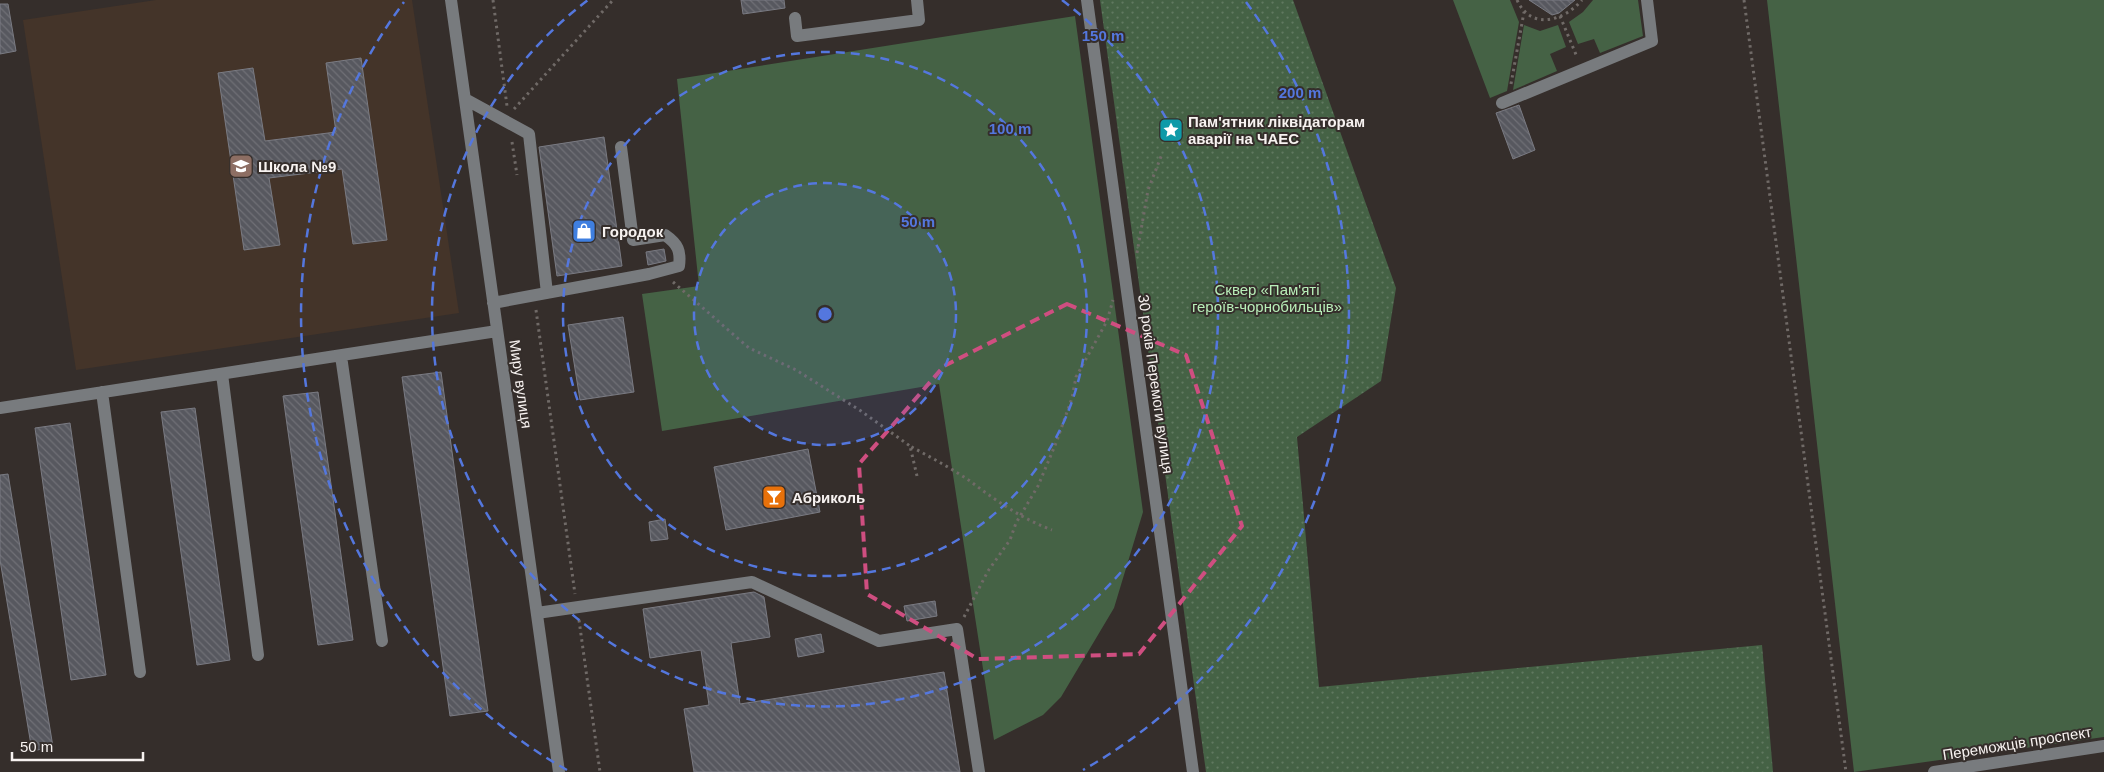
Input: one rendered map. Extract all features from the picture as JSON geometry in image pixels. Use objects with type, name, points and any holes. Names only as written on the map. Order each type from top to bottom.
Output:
[{"type":"street","name":"Миру вулиця","points":[[451,0],[560,772]]},
{"type":"street","points":[[795,18],[797,36],[919,20],[917,0]]},
{"type":"street","name":"30 років Перемоги вулиця","points":[[1087,0],[1193,772]]},
{"type":"street","points":[[1505,101],[1652,41],[1647,0]]},
{"type":"street","points":[[465,99],[529,134],[547,293]]},
{"type":"street","points":[[493,303],[661,272],[679,266],[681,253],[675,242],[665,235],[633,240],[621,146]]},
{"type":"street","points":[[0,408],[497,331]]},
{"type":"street","points":[[341,356],[382,641]]},
{"type":"street","points":[[222,374],[258,655]]},
{"type":"street","points":[[102,392],[140,672]]},
{"type":"street","points":[[537,613],[752,582],[879,641],[957,629],[979,772]]},
{"type":"street","name":"Переможців проспект","points":[[1934,772],[2104,746]]},
{"type":"path","points":[[492,0],[509,115],[613,0]]},
{"type":"path","points":[[1517,0],[1524,12],[1537,19],[1549,19],[1560,16],[1575,8],[1582,0]]},
{"type":"path","points":[[1744,0],[1846,772]]},
{"type":"path","points":[[1505,101],[1524,12]]},
{"type":"path","points":[[1560,16],[1582,70]]},
{"type":"path","points":[[510,124],[518,181]]},
{"type":"path","points":[[1136,260],[1148,190],[1162,154]]},
{"type":"path","points":[[661,272],[749,348],[796,370],[1020,516],[1052,530]]},
{"type":"path","points":[[957,629],[988,571],[1010,540],[1020,516],[1038,486],[1072,398],[1076,377],[1108,321],[1110,307],[1117,293]]},
{"type":"path","points":[[534,295],[575,597]]},
{"type":"path","points":[[910,446],[917,476]]},
{"type":"path","points":[[578,616],[600,772]]},
{"type":"highlighted area","points":[[1067,304],[1186,355],[1242,526],[1139,654],[978,659],[867,594],[859,464],[944,366]]},
{"type":"shaded area","name":"Школа №9","points":[[156,0],[412,0],[459,313],[76,370],[23,20]]},
{"type":"green space","name":"Сквер «Пам'яті героїв-чорнобильців»","points":[[1100,0],[1293,0],[1396,288],[1381,381],[1297,437],[1319,687],[1762,645],[1773,772],[1206,772]]},
{"type":"green space","points":[[1453,0],[1510,0],[1519,22],[1507,91],[1490,98]]},
{"type":"green space","points":[[1593,0],[1638,0],[1643,36],[1600,53],[1594,39],[1578,44],[1569,22],[1583,12]]},
{"type":"green space","points":[[1767,0],[2104,0],[2104,737],[1854,772]]},
{"type":"green space","points":[[1075,16],[1143,512],[1114,608],[1061,697],[1043,715],[994,740],[939,384],[662,431],[642,294],[699,286],[677,79]]},
{"type":"green space","points":[[1524,25],[1540,31],[1558,25],[1566,47],[1550,54],[1557,71],[1513,90]]},
{"type":"building","points":[[741,0],[784,0],[785,8],[743,14]]},
{"type":"building","points":[[1529,0],[1575,0],[1559,13],[1552,15]]},
{"type":"building","points":[[0,4],[8,4],[16,51],[0,54]]},
{"type":"building","points":[[361,58],[387,240],[353,244],[342,169],[269,178],[280,245],[244,250],[218,73],[253,68],[265,141],[336,132],[326,63]]},
{"type":"building","points":[[1519,105],[1535,150],[1513,159],[1496,113]]},
{"type":"building","points":[[604,137],[622,266],[557,276],[539,147]]},
{"type":"building","points":[[664,249],[666,261],[648,265],[646,252]]},
{"type":"building","points":[[623,317],[634,392],[580,400],[568,325]]},
{"type":"building","points":[[441,372],[488,711],[450,716],[402,377]]},
{"type":"building","points":[[318,392],[353,640],[318,645],[283,396]]},
{"type":"building","points":[[195,408],[230,660],[197,665],[161,412]]},
{"type":"building","points":[[70,423],[106,675],[71,680],[35,428]]},
{"type":"building","points":[[808,449],[820,512],[726,530],[714,467]]},
{"type":"building","points":[[8,474],[53,747],[32,751],[0,560],[0,475]]},
{"type":"building","points":[[665,519],[668,539],[651,541],[649,522]]},
{"type":"building","points":[[754,592],[764,597],[770,637],[731,643],[740,704],[944,672],[960,772],[694,772],[684,709],[709,705],[701,650],[650,658],[643,609]]},
{"type":"building","points":[[935,601],[937,616],[907,621],[904,606]]},
{"type":"building","points":[[821,634],[824,652],[798,657],[795,639]]},
{"type":"place","name":"Пам'ятник ліквідаторам аварії на ЧАЕС","points":[[1171,130]]},
{"type":"place","name":"Школа №9","points":[[241,166]]},
{"type":"place","name":"Городок","points":[[584,231]]},
{"type":"place","name":"Абриколь","points":[[774,497]]}]
